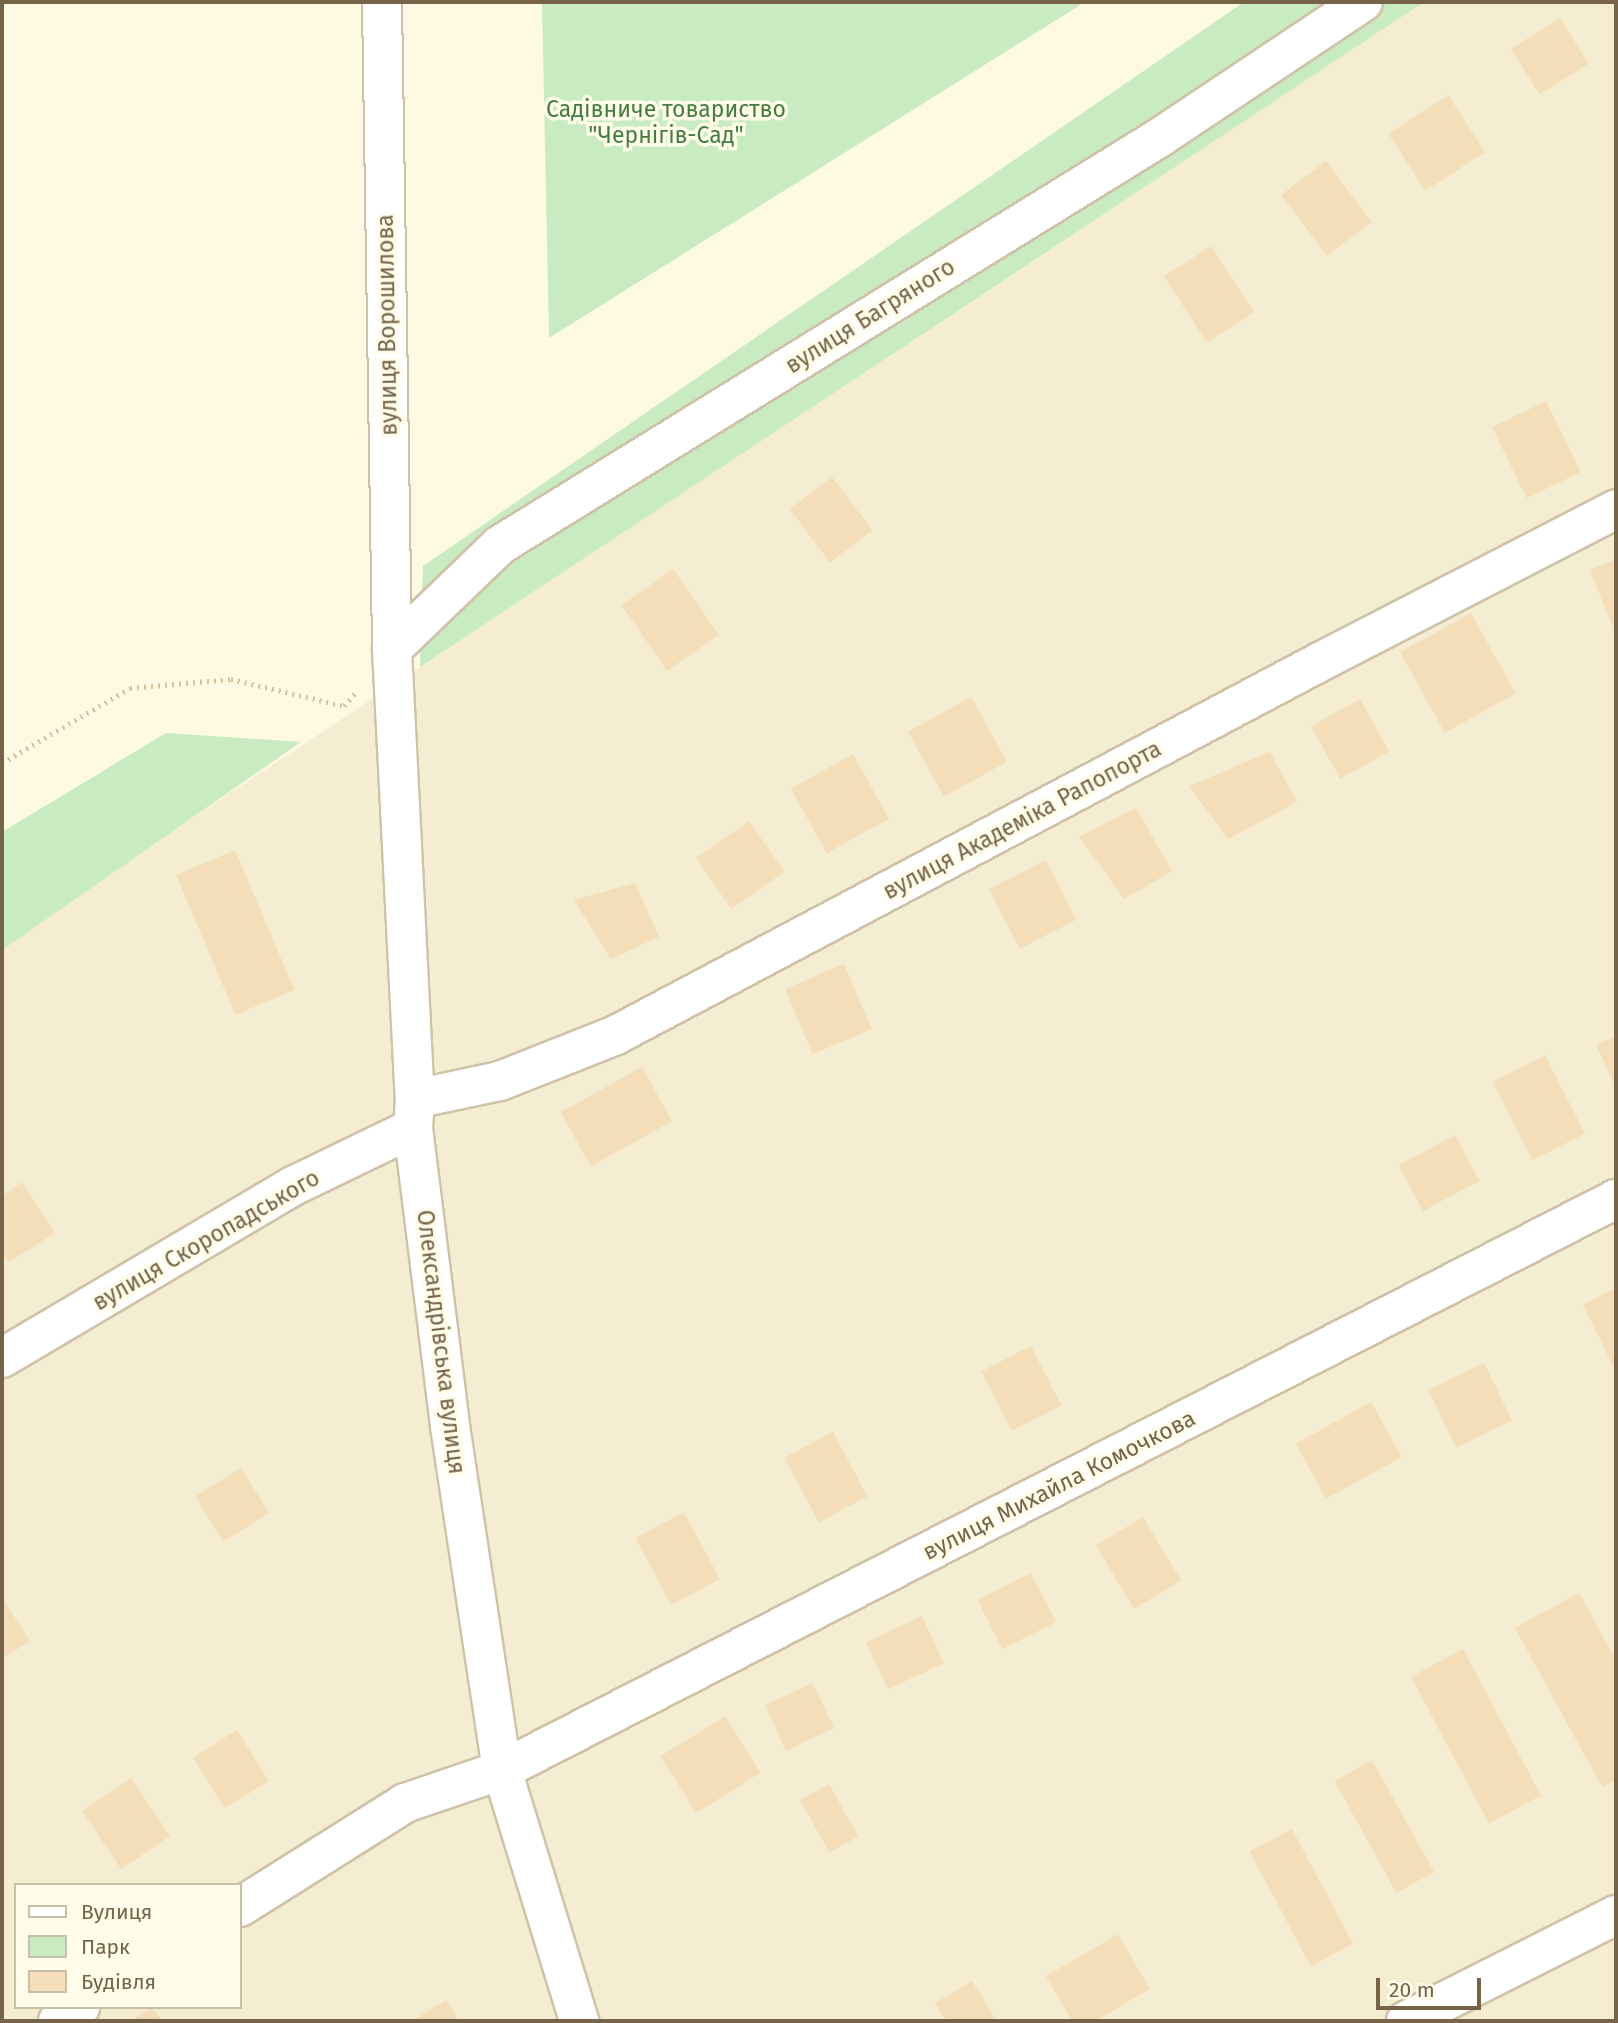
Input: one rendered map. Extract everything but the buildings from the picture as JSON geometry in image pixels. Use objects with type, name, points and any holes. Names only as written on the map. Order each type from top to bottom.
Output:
[{"type":"street","name":"вулиця Ворошилова","points":[[382,2],[392,649]]},
{"type":"street","name":"вулиця Багряного","points":[[392,649],[499,545],[1159,138],[1363,2]]},
{"type":"street","name":"вулиця Академіка Рапопорта","points":[[414,1113],[616,1035],[1308,668],[1616,509]]},
{"type":"street","name":"Олександрівська вулиця","points":[[392,649],[414,1113],[450,1426],[502,1770],[579,2021]]},
{"type":"street","name":"вулиця Скоропадського","points":[[2,1358],[414,1113]]},
{"type":"street","name":"вулиця Михайла Комочкова","points":[[242,1906],[405,1803],[502,1770],[1616,1199]]},
{"type":"street","points":[[1406,2021],[1616,1915]]},
{"type":"street","points":[[58,2021],[77,2009]]},
{"type":"path","points":[[2,763],[130,688],[230,679],[344,706],[392,649]]},
{"type":"shaded area","points":[[1424,2],[1616,2],[1616,2021],[2,2021],[2,944]]},
{"type":"green space","name":"Садівниче товариство \"Чернігів-Сад\"","points":[[542,2],[1085,2],[549,338]]},
{"type":"green space","points":[[1244,2],[1424,2],[420,667],[423,566]]},
{"type":"green space","points":[[166,733],[301,742],[2,950],[2,832]]}]
